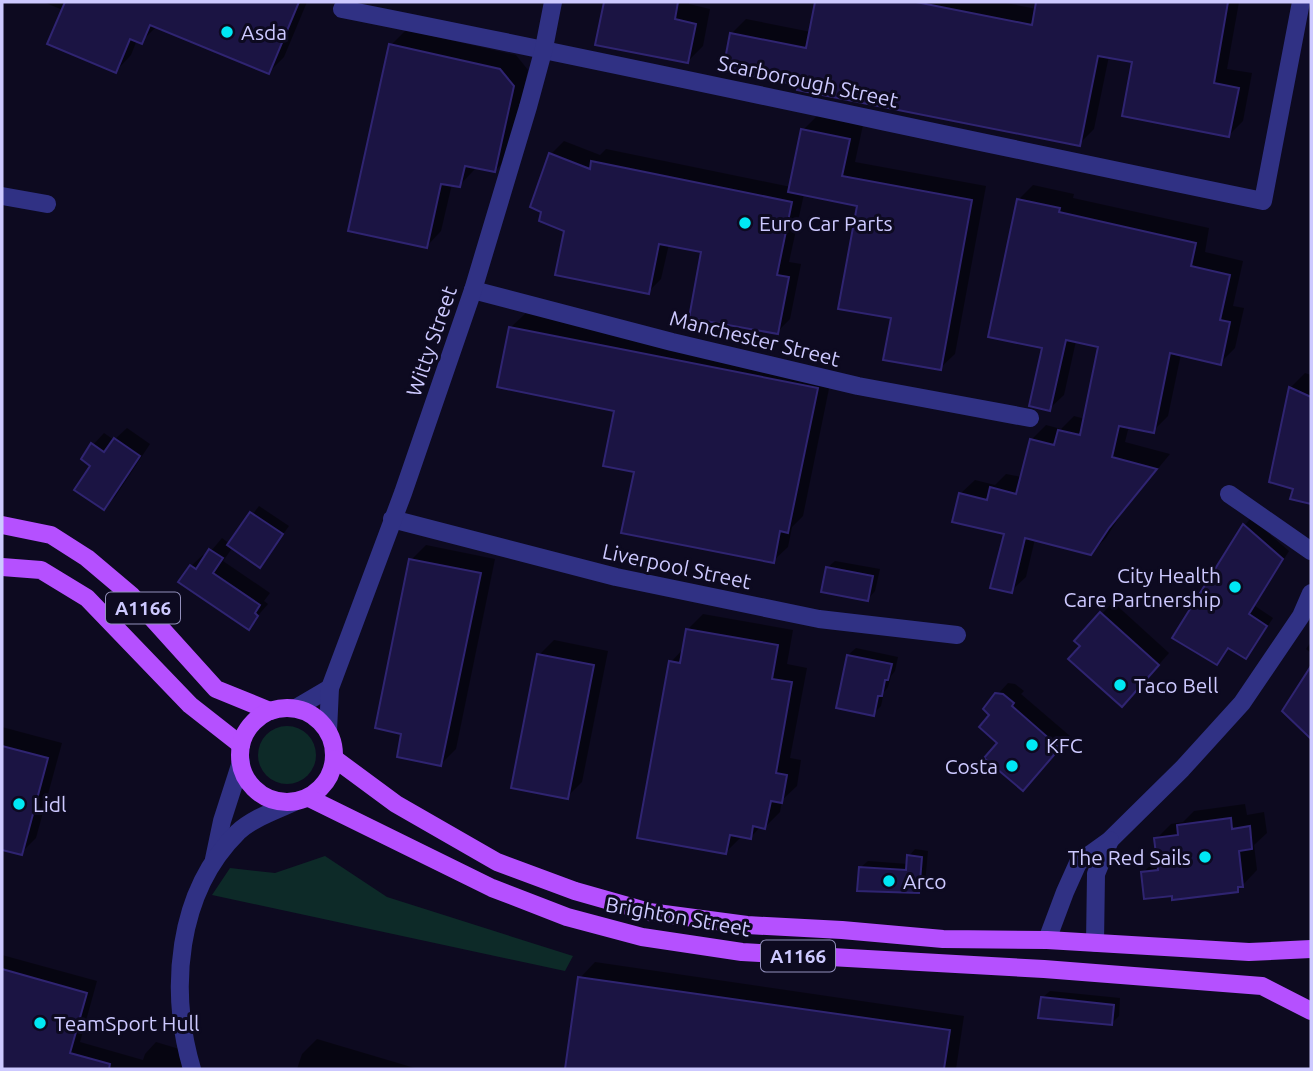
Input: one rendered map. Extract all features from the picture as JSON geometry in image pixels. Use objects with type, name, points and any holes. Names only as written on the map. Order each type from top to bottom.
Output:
[{"type":"main road","name":"A1166","points":[[2,524],[51,535],[87,558],[132,596],[216,689],[270,711]]},
{"type":"main road","name":"A1166","points":[[2,567],[41,570],[87,598],[190,705],[241,753]]},
{"type":"main road","points":[[296,708],[319,720],[334,744],[335,759],[331,775],[322,788],[302,800],[280,802],[260,793],[245,776],[241,753],[247,730],[257,719],[270,711],[296,708]]},
{"type":"main road","name":"Brighton Street","points":[[335,759],[396,804],[497,862],[575,891],[649,912],[747,925],[943,939],[1047,940],[1249,952],[1311,949]]},
{"type":"main road","name":"Brighton Street","points":[[302,800],[492,888],[566,917],[642,937],[743,953],[1044,969],[1262,986],[1311,1011]]},
{"type":"street","name":"Witty Street","points":[[328,731],[330,688],[393,519],[473,290],[544,48],[553,2]]},
{"type":"street","name":"Scarborough Street","points":[[342,9],[544,48],[1263,201],[1301,2]]},
{"type":"street","points":[[6,197],[47,204]]},
{"type":"street","name":"Manchester Street","points":[[473,290],[672,342],[858,386],[1030,418]]},
{"type":"street","points":[[1229,494],[1311,551]]},
{"type":"street","name":"Liverpool Street","points":[[393,519],[616,577],[779,611],[819,619],[957,635]]},
{"type":"street","points":[[1047,940],[1078,863],[1110,840],[1182,769],[1241,703],[1301,616],[1311,593]]},
{"type":"street","points":[[296,708],[330,688]]},
{"type":"street","points":[[213,862],[241,753]]},
{"type":"street","points":[[191,1069],[180,1013],[179,960],[202,880],[238,832],[256,819],[302,800]]},
{"type":"street","points":[[1096,943],[1096,874],[1110,840]]},
{"type":"green space","points":[[287,726],[298,728],[311,739],[316,755],[314,766],[303,779],[287,784],[276,782],[263,771],[258,755],[260,744],[271,731]]},
{"type":"green space","points":[[325,856],[387,897],[573,956],[565,971],[212,895],[230,868],[275,873]]},
{"type":"building","name":"Asda","points":[[65,2],[299,2],[269,74],[150,25],[142,44],[130,39],[116,73],[47,44]]},
{"type":"building","points":[[604,2],[678,2],[675,19],[696,24],[688,63],[595,45]]},
{"type":"building","points":[[815,2],[916,2],[1032,25],[1036,2],[1228,2],[1214,83],[1239,88],[1229,137],[1122,116],[1132,62],[1098,56],[1080,146],[797,90],[798,85],[723,70],[730,33],[806,48]]},
{"type":"building","points":[[389,44],[500,69],[514,86],[495,172],[465,166],[460,187],[441,184],[427,248],[348,231]]},
{"type":"building","points":[[801,129],[850,139],[842,176],[972,200],[941,370],[883,360],[891,318],[838,309],[857,206],[788,192]]},
{"type":"building","points":[[549,153],[590,169],[591,161],[792,202],[777,275],[789,277],[778,334],[689,318],[701,252],[659,244],[649,294],[555,275],[564,231],[539,221],[541,212],[530,207]]},
{"type":"building","points":[[1017,199],[1060,208],[1059,212],[1196,243],[1191,266],[1230,275],[1220,320],[1230,322],[1221,365],[1170,353],[1154,433],[1119,426],[1112,457],[1157,469],[1109,528],[1091,555],[1025,538],[1012,593],[990,588],[1004,534],[952,522],[959,493],[987,500],[990,487],[1016,494],[1030,439],[1054,445],[1058,430],[1080,435],[1098,347],[1066,340],[1050,411],[1029,406],[1042,348],[988,337]]},
{"type":"building","points":[[509,327],[818,388],[788,533],[780,531],[774,563],[621,533],[634,472],[603,466],[614,411],[497,387]]},
{"type":"building","points":[[1289,387],[1311,397],[1311,504],[1290,499],[1293,489],[1269,482]]},
{"type":"building","points":[[114,438],[140,456],[104,510],[74,490],[90,466],[81,459],[91,443],[104,452]]},
{"type":"building","points":[[250,512],[283,534],[260,568],[227,545]]},
{"type":"building","name":"City Health Care Partnership","points":[[1243,524],[1283,559],[1249,614],[1267,626],[1246,659],[1228,648],[1217,665],[1172,638]]},
{"type":"building","points":[[209,549],[223,558],[213,573],[260,605],[255,613],[258,616],[249,630],[178,582],[190,565],[196,569]]},
{"type":"building","points":[[409,559],[481,573],[441,766],[397,757],[401,734],[375,728]]},
{"type":"building","points":[[826,567],[873,576],[868,601],[821,592]]},
{"type":"building","points":[[1100,612],[1159,665],[1122,707],[1068,659],[1080,646],[1074,641]]},
{"type":"building","points":[[686,629],[778,645],[772,679],[792,682],[776,773],[787,775],[782,803],[771,801],[765,829],[753,826],[751,839],[730,835],[726,854],[637,838],[669,661],[680,663]]},
{"type":"building","points":[[537,654],[594,665],[568,799],[511,788]]},
{"type":"building","points":[[847,655],[892,664],[882,696],[878,696],[874,716],[836,708]]},
{"type":"building","points":[[1311,666],[1311,739],[1282,711]]},
{"type":"building","points":[[995,693],[1003,694],[1014,703],[1012,706],[1060,748],[1023,791],[984,758],[997,743],[979,727],[989,715],[983,709]]},
{"type":"building","name":"Lidl","points":[[2,746],[48,758],[22,855],[2,850]]},
{"type":"building","points":[[1231,818],[1232,829],[1250,826],[1252,849],[1239,851],[1243,887],[1238,887],[1238,892],[1172,900],[1172,896],[1144,899],[1141,872],[1158,870],[1154,838],[1178,835],[1177,825]]},
{"type":"building","name":"Arco","points":[[907,855],[922,857],[919,893],[857,891],[859,867],[906,870]]},
{"type":"building","name":"TeamSport Hull","points":[[2,969],[87,993],[70,1053],[110,1064],[109,1069],[2,1069]]},
{"type":"building","points":[[578,977],[950,1030],[944,1069],[565,1069]]},
{"type":"building","points":[[1041,997],[1114,1005],[1112,1025],[1038,1018]]},
{"type":"place","name":"Asda","points":[[227,32]]},
{"type":"place","name":"Euro Car Parts","points":[[745,223]]},
{"type":"place","name":"City Health Care Partnership","points":[[1235,587]]},
{"type":"place","name":"Taco Bell","points":[[1120,685]]},
{"type":"place","name":"KFC","points":[[1032,745]]},
{"type":"place","name":"Costa","points":[[1012,766]]},
{"type":"place","name":"Lidl","points":[[19,804]]},
{"type":"place","name":"The Red Sails","points":[[1205,857]]},
{"type":"place","name":"Arco","points":[[889,881]]},
{"type":"place","name":"TeamSport Hull","points":[[40,1023]]}]
